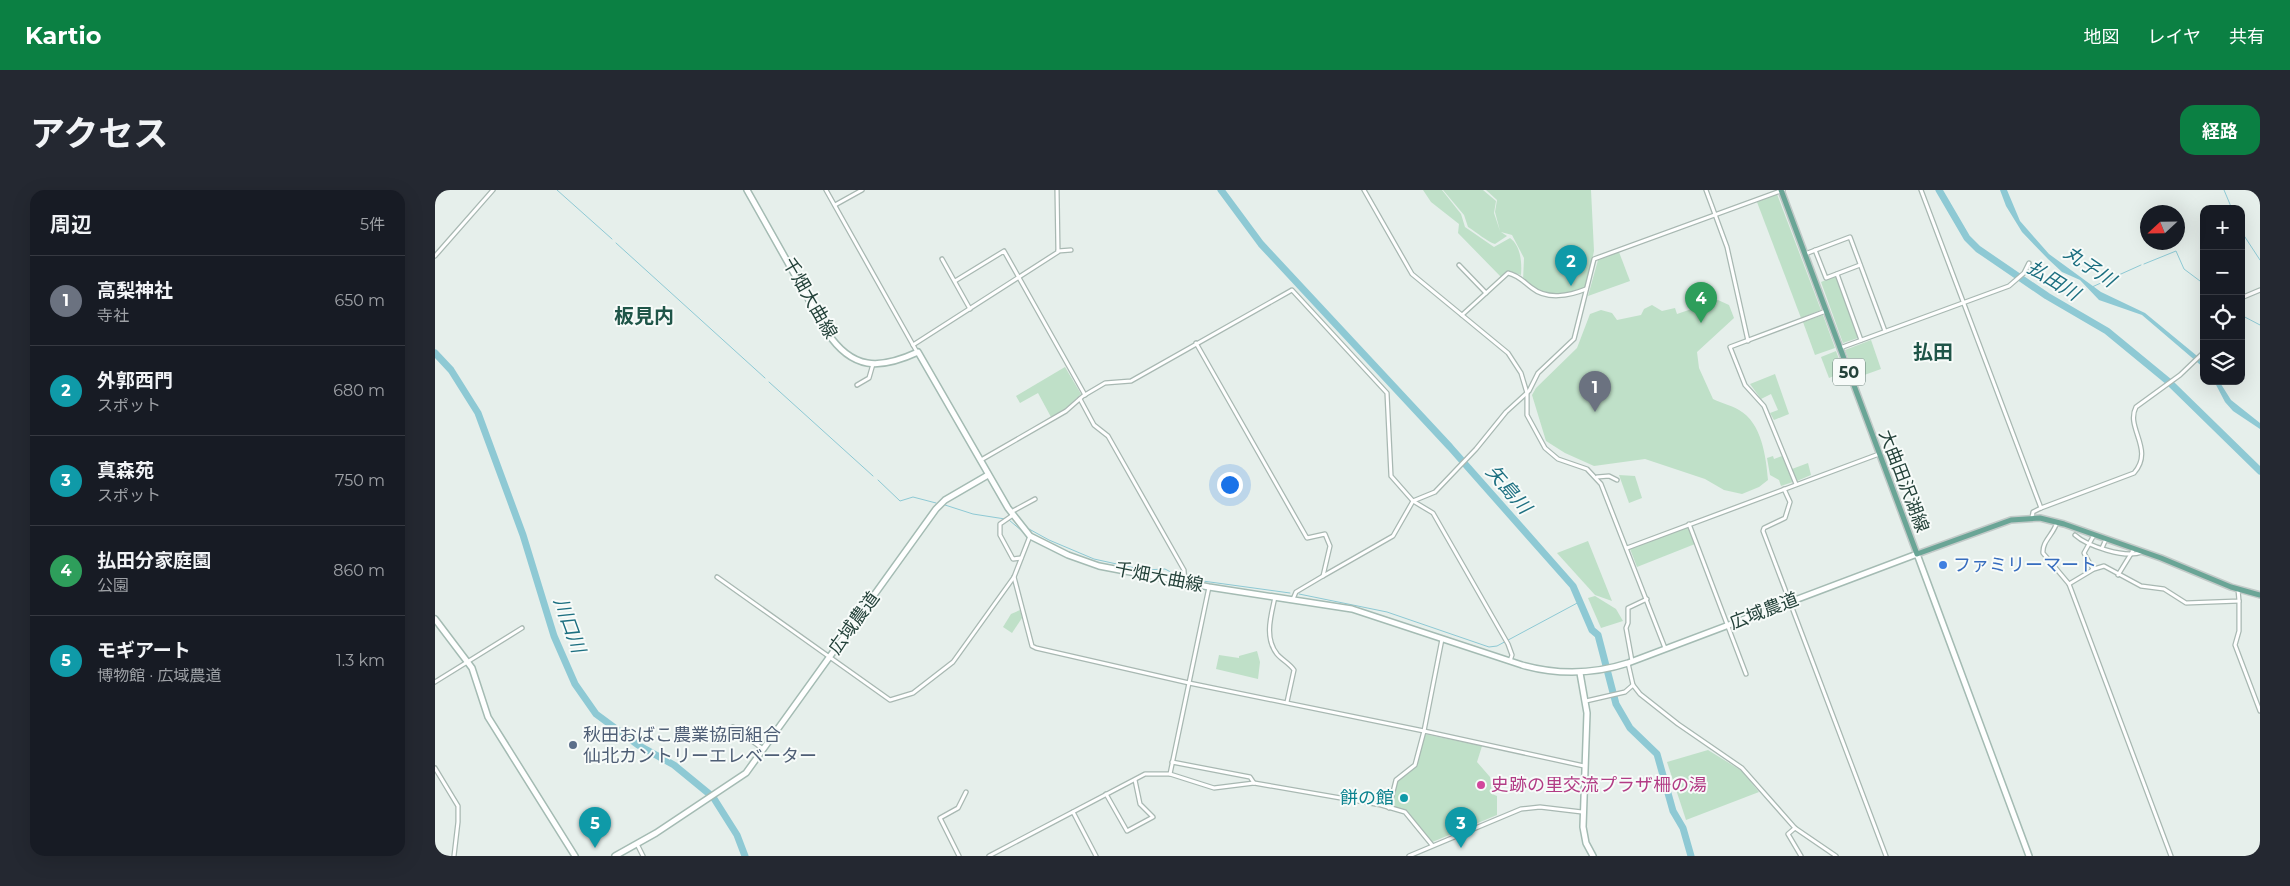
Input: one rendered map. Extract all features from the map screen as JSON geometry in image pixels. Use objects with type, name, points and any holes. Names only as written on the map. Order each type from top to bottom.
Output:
[{"type":"main road","name":"大曲田沢湖線","points":[[1782,190],[1917,554],[2011,520],[2032,518],[2057,522],[2133,552],[2142,552],[2238,589],[2260,595]]},
{"type":"street","points":[[435,256],[493,190]]},
{"type":"street","name":"千畑大曲線","points":[[747,190],[833,341],[848,355],[873,364],[891,364],[918,352],[1011,515],[1030,536],[1069,555],[1099,566],[1209,587],[1353,609],[1532,668],[1581,673]]},
{"type":"street","points":[[826,190],[918,352]]},
{"type":"street","points":[[835,205],[862,190]]},
{"type":"street","points":[[1057,190],[1058,251]]},
{"type":"street","points":[[1364,190],[1411,274],[1508,352],[1521,373],[1527,393],[1527,415],[1545,448],[1558,459],[1587,469],[1596,477],[1627,548],[1665,648]]},
{"type":"street","points":[[1706,190],[1727,247],[1748,341]]},
{"type":"street","points":[[1293,600],[1296,592],[1393,536],[1413,501],[1433,494],[1506,412],[1527,393],[1538,374],[1574,339],[1594,259],[1782,190]]},
{"type":"street","points":[[1921,190],[2041,508]]},
{"type":"street","points":[[1805,254],[1850,237],[1885,331]]},
{"type":"street","points":[[913,345],[1058,251],[1071,250]]},
{"type":"street","points":[[1815,250],[1826,278],[1860,265]]},
{"type":"street","points":[[955,281],[1004,251],[1085,395]]},
{"type":"street","points":[[942,259],[970,309]]},
{"type":"street","points":[[1840,348],[2015,282],[2024,273],[2029,263]]},
{"type":"street","points":[[1459,265],[1486,293]]},
{"type":"street","points":[[1462,315],[1509,273],[1534,290],[1549,296],[1586,289]]},
{"type":"street","points":[[1837,274],[1861,340]]},
{"type":"street","points":[[980,460],[1066,411],[1079,399],[1105,383],[1131,382],[1196,343],[1292,290],[1387,393],[1390,474],[1413,501],[1433,513],[1508,644],[1512,655],[1509,661]]},
{"type":"street","points":[[2245,296],[2260,290]]},
{"type":"street","points":[[1796,484],[1764,406],[1745,385],[1731,347],[1826,311]]},
{"type":"street","points":[[1196,343],[1307,538],[1325,534],[1330,546],[1323,576]]},
{"type":"street","points":[[2032,518],[2033,512],[2041,508],[2134,473],[2139,467],[2142,456],[2134,411],[2136,407],[2181,375],[2200,356]]},
{"type":"street","points":[[857,385],[869,378],[873,364]]},
{"type":"street","points":[[1079,399],[1094,425],[1108,436],[1184,570],[1185,582]]},
{"type":"street","points":[[1627,548],[1879,454]]},
{"type":"street","name":"広域農道","points":[[637,844],[746,773],[936,509],[945,500],[988,475]]},
{"type":"street","points":[[1596,477],[1609,476],[1617,480]]},
{"type":"street","points":[[1784,489],[1790,502],[1785,518],[1764,528],[1763,531],[1885,856]]},
{"type":"street","points":[[1021,558],[1013,559],[1004,543],[999,528],[1011,515],[1035,499]]},
{"type":"street","points":[[2057,522],[2055,529],[2043,544],[2043,553],[2069,584],[2171,856]]},
{"type":"street","points":[[1689,524],[1746,674]]},
{"type":"street","points":[[2080,539],[2085,532]]},
{"type":"street","points":[[2075,535],[2088,545],[2133,552],[2118,575]]},
{"type":"street","points":[[2093,569],[2084,553],[2094,535]]},
{"type":"street","points":[[717,577],[890,700],[913,693],[953,662],[1014,577],[1030,536]]},
{"type":"street","points":[[2103,548],[2106,540]]},
{"type":"street","points":[[1917,554],[2029,856]]},
{"type":"street","name":"広域農道","points":[[1581,673],[1600,671],[1630,662],[1917,554]]},
{"type":"street","points":[[2069,584],[2093,569],[2104,566],[2141,586],[2164,589],[2186,603],[2239,601]]},
{"type":"street","points":[[1014,577],[1032,646],[1036,648],[1189,683],[1424,730],[1584,766]]},
{"type":"street","points":[[1170,774],[1209,587]]},
{"type":"street","points":[[2238,589],[2239,631],[2235,645],[2260,711]]},
{"type":"street","points":[[1275,597],[1269,633],[1276,652],[1293,670],[1287,702]]},
{"type":"street","points":[[1647,599],[1628,608],[1626,628],[1633,685],[1640,694],[1677,724],[1742,768],[1795,828],[1836,856]]},
{"type":"street","points":[[435,619],[468,663],[477,682],[488,717],[575,856]]},
{"type":"street","points":[[435,682],[522,628]]},
{"type":"street","points":[[1389,808],[1395,780],[1415,765],[1443,638]]},
{"type":"street","points":[[1581,673],[1586,702],[1583,834],[1593,856]]},
{"type":"street","points":[[1586,702],[1625,692],[1633,685]]},
{"type":"street","points":[[733,727],[763,749]]},
{"type":"street","points":[[1172,762],[1250,777],[1254,783]]},
{"type":"street","points":[[435,768],[458,806],[454,856]]},
{"type":"street","points":[[989,856],[1145,774],[1170,774],[1214,788],[1254,783],[1389,808],[1405,812],[1432,845]]},
{"type":"street","points":[[1106,794],[1127,832],[1153,817],[1140,804],[1135,780]]},
{"type":"street","points":[[959,856],[940,818],[958,808],[967,792]]},
{"type":"street","points":[[1409,856],[1521,809],[1540,807],[1582,812]]},
{"type":"street","points":[[1073,812],[1096,856]]},
{"type":"street","points":[[1795,828],[1788,834],[1801,856]]},
{"type":"street","points":[[615,856],[637,844],[643,856]]},
{"type":"green space","points":[[1423,190],[1442,190],[1461,214],[1465,227],[1494,247],[1510,238],[1514,241],[1519,250],[1521,275],[1509,271],[1501,277],[1458,233],[1459,224],[1431,202]]},
{"type":"green space","points":[[1443,190],[1483,190],[1496,201],[1494,213],[1500,231],[1495,212],[1497,200],[1486,190],[1591,190],[1594,251],[1586,289],[1568,294],[1553,295],[1545,294],[1531,287],[1523,281],[1524,258],[1512,235],[1501,232],[1507,236],[1495,244],[1485,239],[1468,227],[1464,215]]},
{"type":"green space","points":[[1777,194],[1821,310],[1801,318],[1757,202]]},
{"type":"green space","points":[[1619,252],[1630,281],[1588,296],[1598,260]]},
{"type":"green space","points":[[1836,276],[1858,338],[1843,343],[1821,282]]},
{"type":"green space","points":[[1718,300],[1729,305],[1734,318],[1697,352],[1699,368],[1713,399],[1739,410],[1753,423],[1764,451],[1768,480],[1759,487],[1742,494],[1724,490],[1705,479],[1645,459],[1594,466],[1565,453],[1546,441],[1532,395],[1536,388],[1577,348],[1590,314],[1601,310],[1612,313],[1617,320],[1641,315],[1644,309],[1652,305],[1662,311],[1675,308],[1677,314]]},
{"type":"green space","points":[[1823,315],[1835,348],[1815,355],[1803,322]]},
{"type":"green space","points":[[1871,340],[1881,369],[1856,378],[1845,350]]},
{"type":"green space","points":[[1836,351],[1844,372],[1829,378],[1821,357]]},
{"type":"green space","points":[[1065,367],[1081,394],[1066,408],[1051,417],[1038,393],[1020,403],[1016,396]]},
{"type":"green space","points":[[1775,374],[1789,414],[1774,420],[1770,413],[1778,410],[1771,394],[1761,399],[1750,384]]},
{"type":"green space","points":[[1773,456],[1774,459],[1782,456],[1793,482],[1781,486],[1779,480],[1770,475],[1767,458]]},
{"type":"green space","points":[[1808,463],[1811,475],[1797,481],[1792,469]]},
{"type":"green space","points":[[1619,475],[1635,476],[1642,498],[1629,503]]},
{"type":"green space","points":[[1688,527],[1695,544],[1637,567],[1630,549]]},
{"type":"green space","points":[[1588,541],[1612,601],[1595,595],[1557,553]]},
{"type":"green space","points":[[1595,596],[1616,609],[1623,621],[1601,628],[1588,598]]},
{"type":"green space","points":[[1020,610],[1022,618],[1012,633],[1003,627],[1011,614]]},
{"type":"green space","points":[[1257,651],[1260,662],[1258,679],[1216,669],[1219,655],[1239,658],[1239,656]]},
{"type":"green space","points":[[1424,734],[1482,746],[1477,762],[1490,777],[1492,794],[1497,796],[1497,815],[1430,843],[1407,811],[1393,807],[1397,782],[1417,766]]},
{"type":"green space","points":[[1708,750],[1742,771],[1759,792],[1686,820],[1667,762]]},
{"type":"water","points":[[2000,190],[2007,190],[2020,221],[2049,254],[2101,292],[2145,313],[2200,358],[2200,365],[2142,315],[2099,300],[2080,280],[2062,272],[2022,232],[2006,206]]},
{"type":"water","points":[[2216,385],[2222,385],[2231,400],[2260,423],[2260,429],[2233,411],[2225,402]]},
{"type":"waterway","points":[[557,190],[612,239]]},
{"type":"waterway","name":"矢島川","points":[[1221,190],[1261,244],[1450,447],[1573,586],[1592,630],[1598,635],[1616,704],[1630,728],[1657,754],[1673,811],[1683,828],[1691,856]]},
{"type":"waterway","name":"払田川","points":[[1939,190],[1967,238],[1978,249],[2047,296],[2107,331],[2169,382]]},
{"type":"waterway","points":[[2224,190],[2230,205]]},
{"type":"waterway","points":[[2245,237],[2260,260]]},
{"type":"waterway","points":[[616,243],[765,378]]},
{"type":"waterway","points":[[2144,264],[2176,251],[2184,269],[2200,281]]},
{"type":"waterway","name":"丸子川","points":[[2092,287],[2141,265]]},
{"type":"waterway","points":[[2245,317],[2260,325]]},
{"type":"waterway","name":"川口川","points":[[435,353],[451,370],[478,413],[523,535],[554,636],[575,684],[596,714],[638,745],[674,765],[713,797],[737,835],[745,856]]},
{"type":"waterway","points":[[769,382],[873,476]]},
{"type":"waterway","name":"払田川","points":[[2171,384],[2260,471]]},
{"type":"waterway","points":[[878,480],[900,501],[913,497],[936,503]]},
{"type":"waterway","points":[[945,505],[973,514],[1005,519]]},
{"type":"waterway","points":[[1009,520],[1022,531]]},
{"type":"waterway","points":[[1029,529],[1049,540],[1094,559],[1144,570],[1165,569],[1182,578]]},
{"type":"waterway","points":[[1188,579],[1290,593]]},
{"type":"waterway","points":[[1299,594],[1387,612],[1489,647],[1497,646],[1581,601]]},
{"type":"place","name":"外郭西門","points":[[1571,286]]},
{"type":"place","name":"払田分家庭園","points":[[1701,323]]},
{"type":"place","name":"高梨神社","points":[[1595,412]]},
{"type":"place","name":"ファミリーマート","points":[[1943,565]]},
{"type":"place","name":"秋田おばこ農業協同組合 仙北カントリーエレベーター","points":[[573,745]]},
{"type":"place","name":"史跡の里交流プラザ柵の湯","points":[[1481,785]]},
{"type":"place","name":"餅の館","points":[[1404,798]]},
{"type":"place","name":"モギアート","points":[[595,848]]},
{"type":"place","name":"真森苑","points":[[1461,848]]},
{"type":"district","name":"板見内","points":[[644,316]]},
{"type":"district","name":"払田","points":[[1933,352]]}]
